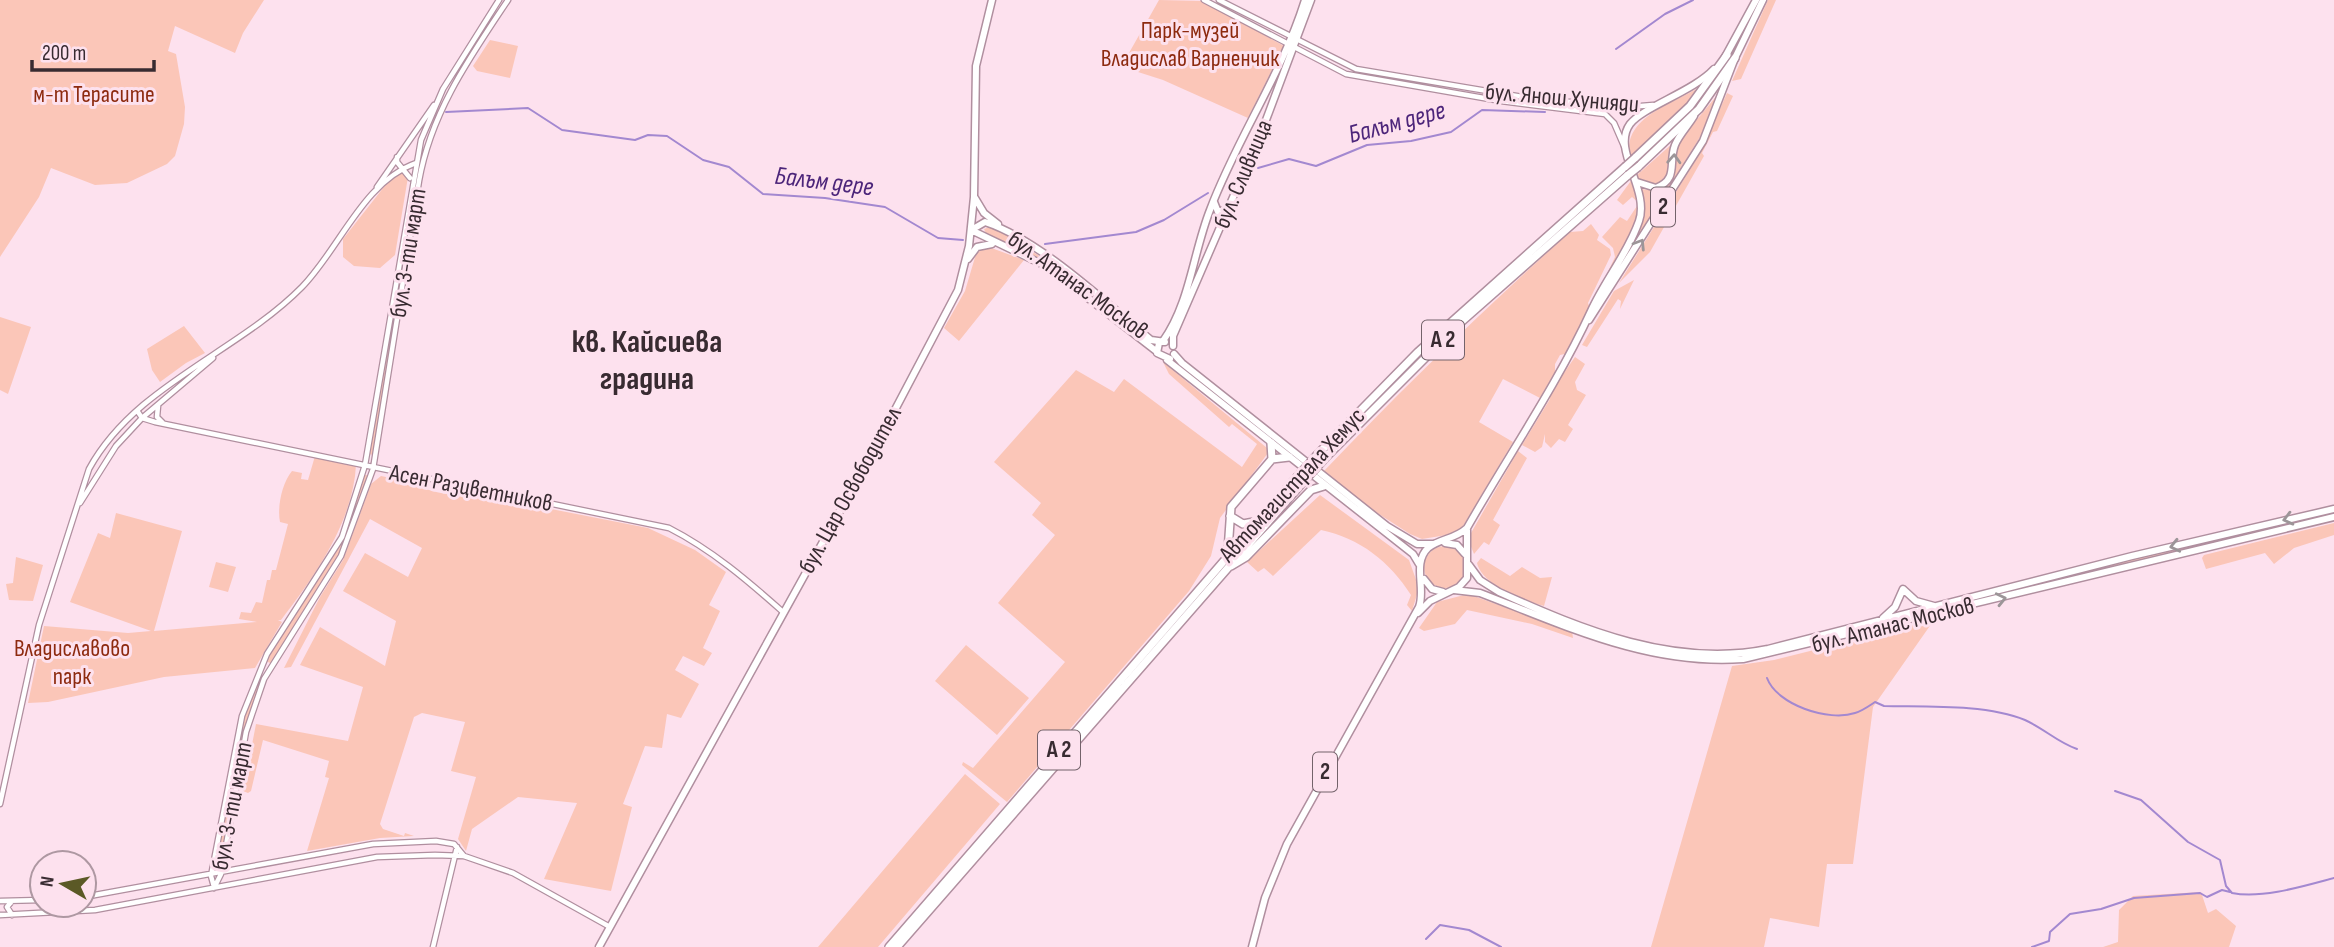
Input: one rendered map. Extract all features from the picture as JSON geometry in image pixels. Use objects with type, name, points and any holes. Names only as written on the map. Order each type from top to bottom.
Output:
[{"type":"highway","name":"Автомагистрала Хемус","points":[[897,947],[1321,456],[1461,323],[1699,109],[1731,57]]},
{"type":"highway","name":"Автомагистрала Хемус","points":[[1636,163],[1690,106],[1731,57]]},
{"type":"highway","points":[[1271,443],[1272,459]]},
{"type":"highway","points":[[1228,552],[1233,503],[1272,459],[1289,457]]},
{"type":"highway","name":"Автомагистрала Хемус","points":[[889,947],[1228,552],[1255,522],[1299,481]]},
{"type":"highway","points":[[1225,570],[1246,557],[1311,490],[1324,486]]},
{"type":"highway","points":[[1230,516],[1243,524],[1255,522]]},
{"type":"main road","name":"бул. Цар Освободител","points":[[598,947],[944,319],[966,261],[971,230],[974,197],[975,72],[992,0]]},
{"type":"main road","name":"бул. Сливница","points":[[1156,351],[1185,293],[1215,197],[1294,42],[1305,0]]},
{"type":"main road","name":"бул. Сливница","points":[[1174,350],[1173,336],[1219,232],[1311,0]]},
{"type":"main road","points":[[1731,57],[1756,0]]},
{"type":"main road","points":[[1625,150],[1626,136],[1632,123],[1671,100],[1731,57],[1763,0]]},
{"type":"main road","name":"2","points":[[1252,947],[1265,898],[1287,844],[1413,618],[1423,594],[1420,572],[1423,554],[1439,543],[1455,538],[1467,528],[1588,321],[1690,164],[1727,86],[1731,57]]},
{"type":"main road","points":[[1637,182],[1652,188],[1668,180],[1674,169],[1676,143],[1699,109]]},
{"type":"main road","name":"2","points":[[1588,321],[1639,221],[1642,197],[1625,150]]},
{"type":"main road","points":[[974,197],[984,213],[1007,232]]},
{"type":"main road","points":[[1215,197],[1214,208],[1218,212],[1228,209]]},
{"type":"main road","points":[[1207,218],[1217,217],[1219,232]]},
{"type":"main road","name":"бул. Атанас Москов","points":[[1420,572],[1413,554],[1048,267],[971,230],[981,222],[992,224],[1056,264],[1174,350],[1182,363],[1387,526],[1418,544],[1439,543]]},
{"type":"main road","points":[[986,239],[983,227],[992,224]]},
{"type":"main road","points":[[966,261],[980,245],[1003,247]]},
{"type":"main road","points":[[1167,360],[1174,350]]},
{"type":"main road","name":"бул. Атанас Москов","points":[[1454,590],[1480,593],[1641,645],[1714,655],[1768,649],[2334,509]]},
{"type":"main road","name":"бул. Атанас Москов","points":[[1469,565],[1480,580],[1499,592],[1626,648],[1681,659],[1714,661],[1758,657],[2333,518]]},
{"type":"main road","name":"2","points":[[1467,528],[1466,555],[1469,565]]},
{"type":"main road","points":[[1439,543],[1457,545],[1466,555]]},
{"type":"main road","points":[[1454,590],[1464,583],[1469,565]]},
{"type":"main road","points":[[1420,572],[1432,589],[1445,592]]},
{"type":"main road","points":[[1879,621],[1895,607],[1903,589],[1916,601],[1936,606]]},
{"type":"main road","name":"2","points":[[1413,618],[1430,601],[1454,590]]},
{"type":"street","name":"бул. 3-ти март","points":[[214,888],[211,876],[246,707],[267,654],[342,537],[365,465],[411,182],[427,123],[455,68],[499,0]]},
{"type":"street","name":"бул. 3-ти март","points":[[214,888],[221,874],[247,732],[264,679],[341,556],[373,469],[423,158],[435,122],[462,70],[508,0]]},
{"type":"street","name":"бул. Янош Хунияди","points":[[1204,0],[1346,67],[1543,100],[1629,107],[1671,100]]},
{"type":"street","name":"бул. Янош Хунияди","points":[[1219,0],[1346,74],[1501,101],[1597,111],[1615,123],[1625,150]]},
{"type":"street","points":[[490,14],[493,23]]},
{"type":"street","points":[[455,68],[462,70]]},
{"type":"street","points":[[365,205],[425,114],[437,102]]},
{"type":"street","points":[[397,156],[411,182]]},
{"type":"street","points":[[0,804],[39,625],[89,469],[96,456],[138,412],[192,369],[274,313],[307,282],[390,175],[423,158]]},
{"type":"street","points":[[76,509],[108,457],[142,418],[221,351]]},
{"type":"street","points":[[159,404],[157,414],[164,423]]},
{"type":"street","points":[[138,412],[142,418]]},
{"type":"street","name":"Асен Разцветников","points":[[142,418],[365,465],[373,469],[669,528],[706,549],[783,612]]},
{"type":"street","points":[[98,895],[211,876],[373,844],[419,839],[451,843],[464,856]]},
{"type":"street","points":[[433,947],[457,847]]},
{"type":"street","points":[[0,915],[95,910],[377,857],[464,856],[513,873],[610,928]]},
{"type":"street","points":[[223,859],[227,866],[237,870]]},
{"type":"street","points":[[1,900],[28,900]]},
{"type":"street","points":[[12,915],[8,906],[13,901]]},
{"type":"green space","name":"м-т Терасите","points":[[0,0],[264,0],[243,33],[235,53],[175,26],[168,51],[176,54],[185,107],[184,124],[175,156],[167,164],[127,183],[95,185],[51,168],[39,197],[0,257]]},
{"type":"green space","name":"Парк-музей Владислав Варненчик","points":[[1159,0],[1203,1],[1284,46],[1248,118],[1163,80],[1138,72],[1125,60]]},
{"type":"green space","points":[[1768,0],[1776,0],[1741,79],[1732,81]]},
{"type":"green space","points":[[490,40],[518,46],[510,78],[477,71],[473,66]]},
{"type":"green space","points":[[1706,83],[1679,114],[1630,156],[1630,142],[1643,120]]},
{"type":"green space","points":[[1724,87],[1700,137],[1607,288],[1627,253],[1637,228],[1642,202],[1640,189],[1654,190],[1670,183],[1679,141]]},
{"type":"green space","points":[[1727,93],[1733,96],[1717,131],[1713,132],[1702,153],[1704,156],[1650,252],[1619,283],[1701,152]]},
{"type":"green space","points":[[1673,143],[1671,171],[1658,184],[1639,182],[1637,175]]},
{"type":"green space","points":[[423,158],[375,455],[367,454],[415,164]]},
{"type":"green space","points":[[400,171],[408,177],[395,255],[380,268],[354,266],[343,257],[343,239],[391,178]]},
{"type":"green space","points":[[1633,178],[1640,197],[1637,221],[1593,303],[1615,257],[1613,248],[1602,237],[1620,217],[1627,221],[1639,203],[1632,197],[1623,205],[1617,200]]},
{"type":"green space","points":[[1591,224],[1599,235],[1597,240],[1610,249],[1611,255],[1588,303],[1590,308],[1565,354],[1560,355],[1555,364],[1555,372],[1540,398],[1503,379],[1479,422],[1513,442],[1459,533],[1422,539],[1410,534],[1371,509],[1324,471],[1506,290],[1570,232],[1583,231]]},
{"type":"green space","points":[[992,226],[1063,271],[1127,323],[1046,262],[987,236],[984,229]]},
{"type":"green space","points":[[986,246],[1024,260],[959,341],[944,328],[965,291],[976,254]]},
{"type":"green space","points":[[1634,280],[1620,309],[1621,301],[1618,299],[1587,347],[1582,345],[1614,291]]},
{"type":"green space","points":[[0,317],[31,327],[8,394],[0,390]]},
{"type":"green space","points":[[184,326],[205,353],[160,382],[152,370],[147,349]]},
{"type":"green space","points":[[1575,357],[1585,364],[1575,382],[1577,390],[1586,395],[1568,425],[1573,429],[1565,442],[1559,439],[1551,448],[1545,442],[1545,434],[1542,447],[1535,452],[1522,445],[1550,399],[1550,393]]},
{"type":"green space","points":[[1163,362],[1267,448],[1268,453],[1220,518],[1211,556],[1189,591],[1007,802],[962,765],[963,762],[973,768],[1065,662],[998,603],[1055,535],[1032,515],[1041,503],[994,462],[1076,370],[1114,392],[1124,379],[1242,467],[1257,444],[1232,424],[1229,427],[1169,374]]},
{"type":"green space","points":[[1518,451],[1527,458],[1493,520],[1500,525],[1489,545],[1484,542],[1474,554],[1470,544],[1471,533]]},
{"type":"green space","name":"Владиславово парк","points":[[315,456],[356,465],[348,507],[319,567],[281,620],[278,620],[282,622],[255,668],[164,677],[48,702],[28,703],[44,626],[128,633],[151,631],[70,602],[98,533],[110,538],[116,513],[182,531],[154,631],[257,622],[239,619],[241,612],[251,613],[256,602],[262,603],[267,580],[270,580],[272,570],[276,570],[288,524],[280,522],[279,509],[283,488],[292,471],[302,473],[301,479],[308,480]]},
{"type":"green space","points":[[362,474],[370,476],[340,556],[272,664],[264,660],[341,537]]},
{"type":"green space","points":[[381,476],[446,494],[449,489],[648,528],[695,550],[726,572],[709,605],[720,611],[703,648],[712,653],[704,666],[683,656],[675,670],[699,684],[681,718],[667,714],[662,748],[645,746],[623,804],[632,807],[611,891],[544,879],[577,803],[518,797],[472,829],[466,851],[458,839],[476,777],[451,771],[465,722],[422,713],[414,717],[380,824],[383,829],[404,836],[405,833],[414,836],[380,838],[307,851],[329,778],[325,777],[329,761],[263,740],[251,791],[243,791],[256,724],[348,741],[363,687],[300,665],[320,627],[385,666],[396,621],[343,591],[365,553],[408,577],[422,548],[370,519],[291,667],[284,668],[320,597],[343,560],[371,484]]},
{"type":"green space","points":[[1320,495],[1409,560],[1419,588],[1412,611],[1407,605],[1411,595],[1384,562],[1361,545],[1335,534],[1321,530],[1273,576],[1264,568],[1258,572],[1247,562]]},
{"type":"green space","points":[[2334,509],[2334,517],[2020,589],[2132,556]]},
{"type":"green space","points":[[2334,523],[2334,535],[2294,548],[2274,564],[2265,553],[2206,569],[2202,558],[2204,555]]},
{"type":"green space","points":[[1445,546],[1460,552],[1466,567],[1460,582],[1445,588],[1430,582],[1424,567],[1430,552]]},
{"type":"green space","points":[[16,557],[43,565],[33,601],[9,600],[6,584],[13,583]]},
{"type":"green space","points":[[1481,558],[1510,576],[1522,567],[1540,578],[1552,577],[1544,606],[1515,596],[1495,585],[1480,571],[1477,563]]},
{"type":"green space","points":[[216,562],[236,567],[228,592],[209,587]]},
{"type":"green space","points":[[1468,594],[1572,631],[1573,638],[1532,624],[1467,610],[1455,624],[1424,631],[1419,628],[1437,602]]},
{"type":"green space","points":[[1934,620],[1873,707],[1853,864],[1827,864],[1819,927],[1770,918],[1764,947],[1651,947],[1732,666],[1774,660]]},
{"type":"green space","points":[[966,645],[1029,698],[997,735],[935,681]]},
{"type":"green space","points":[[258,676],[264,679],[250,718],[221,874],[211,876],[242,716]]},
{"type":"green space","points":[[965,774],[1000,804],[878,947],[818,947]]},
{"type":"green space","points":[[2201,892],[2208,913],[2216,909],[2236,926],[2229,947],[2103,947],[2118,942],[2119,910],[2133,896]]},
{"type":"waterway","name":"Балъм дере","points":[[1616,49],[1665,14],[1693,0]]},
{"type":"waterway","name":"Балъм дере","points":[[446,112],[528,108],[562,130],[635,140],[648,135],[667,136],[703,160],[729,167],[763,194],[825,198],[885,207],[938,238],[963,240]]},
{"type":"waterway","name":"Балъм дере","points":[[1258,168],[1289,159],[1316,166],[1367,145],[1411,141],[1451,132],[1482,110],[1545,112]]},
{"type":"waterway","name":"Балъм дере","points":[[1045,244],[1136,232],[1164,220],[1208,193]]},
{"type":"waterway","points":[[1767,678],[1781,696],[1818,713],[1844,715],[1858,712],[1875,702],[1884,706],[1956,707],[1992,711],[2025,720],[2077,749]]},
{"type":"waterway","points":[[2115,791],[2141,800],[2188,842],[2220,860],[2226,886],[2232,893],[2270,893],[2334,878]]},
{"type":"waterway","points":[[2032,947],[2049,941],[2050,932],[2070,914],[2101,909],[2134,898],[2200,893],[2207,897],[2222,890],[2230,892]]},
{"type":"waterway","points":[[1426,939],[1440,925],[1469,930],[1501,947]]},
{"type":"district","name":"кв. Кайсиева градина","points":[[647,360]]}]
